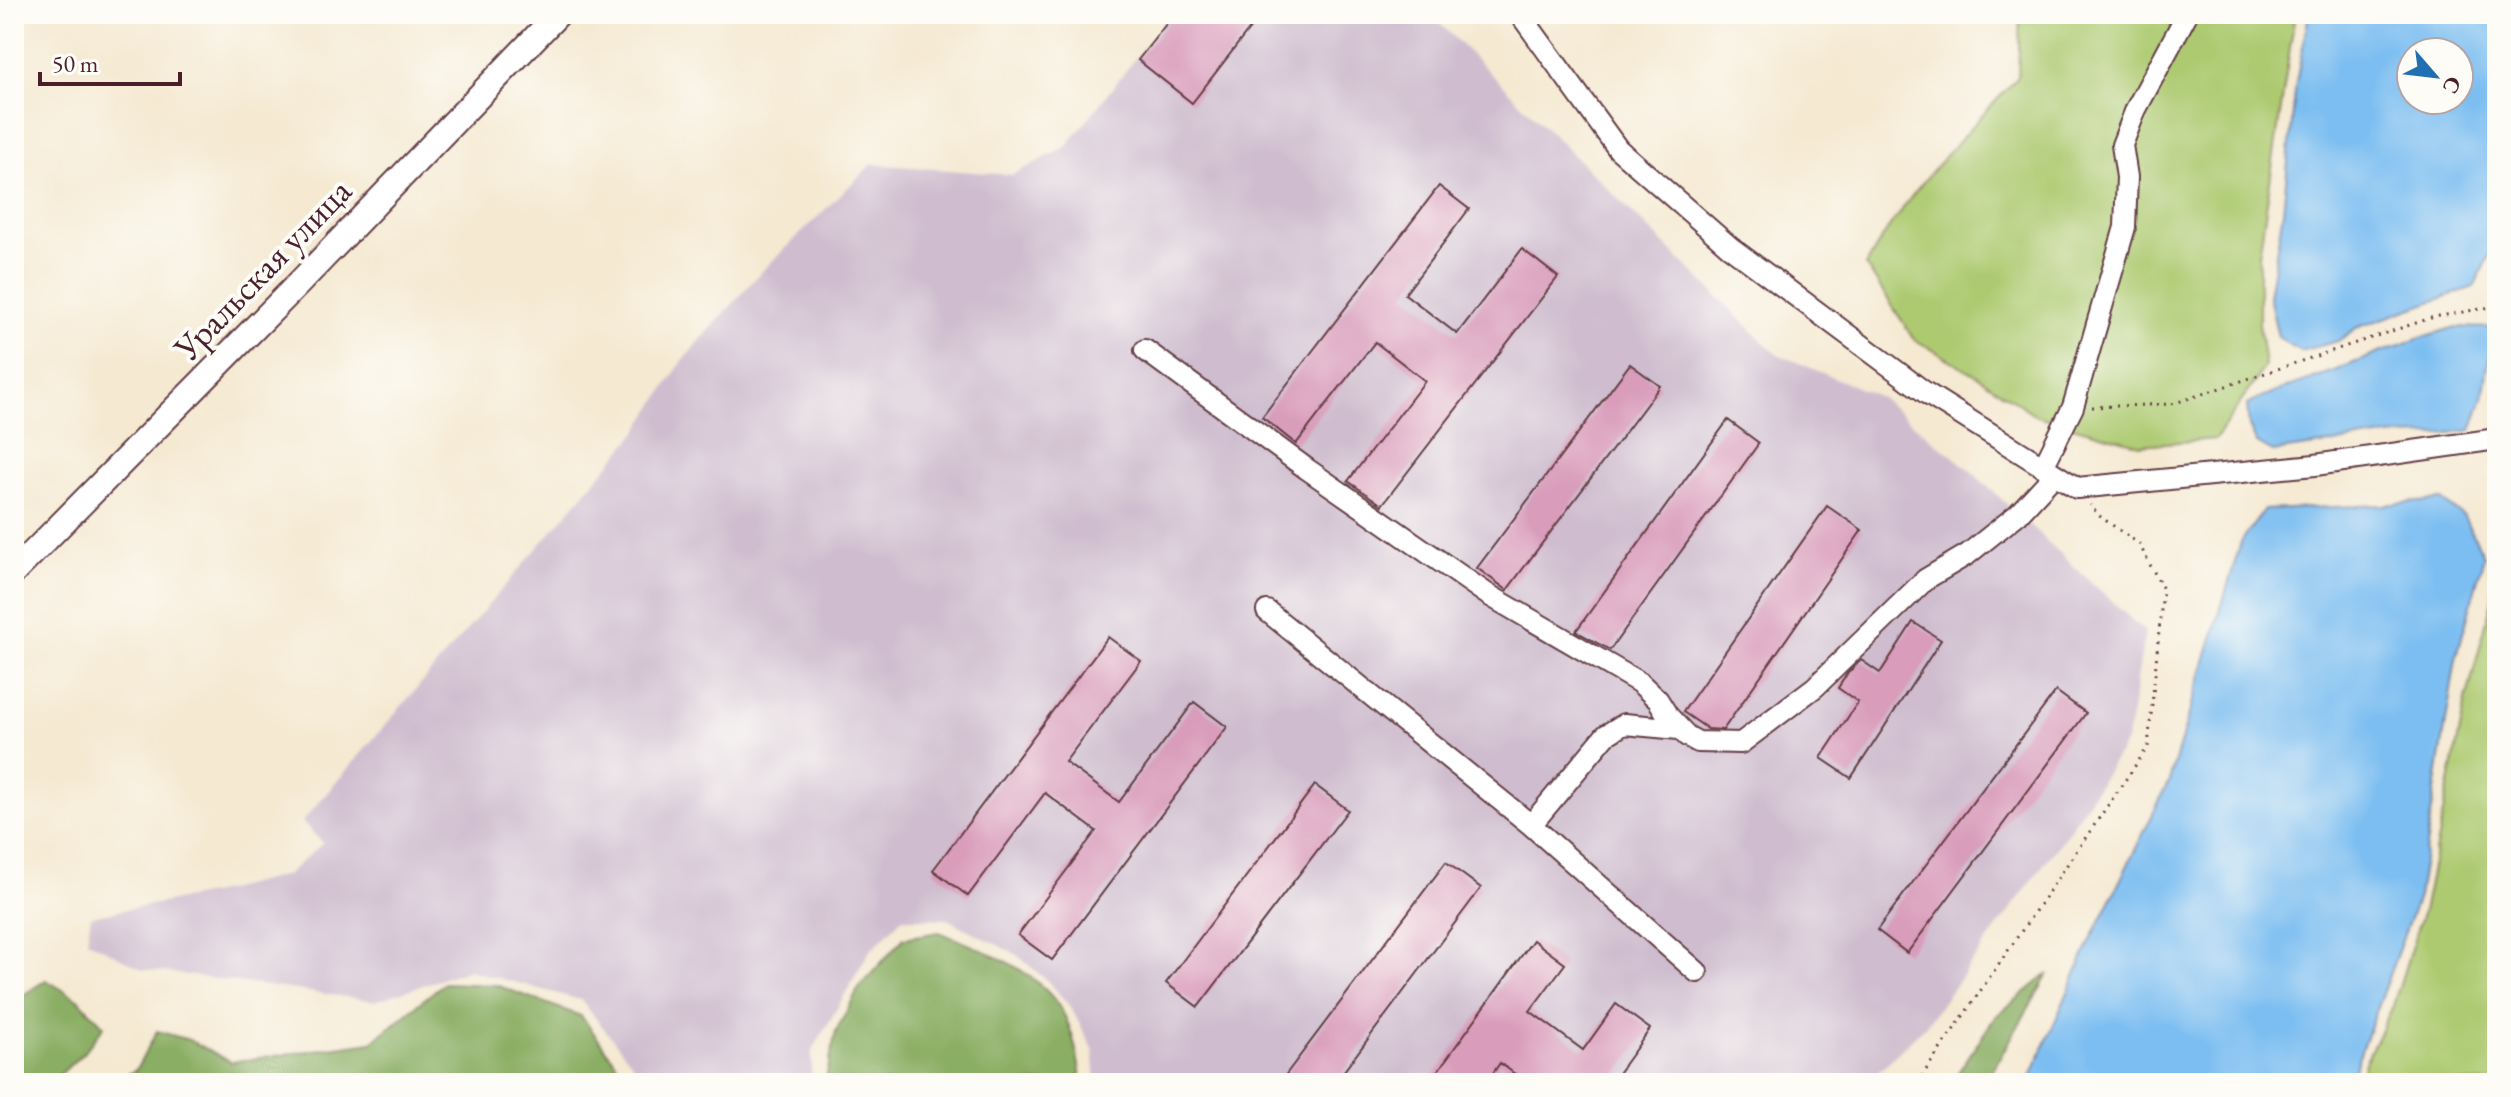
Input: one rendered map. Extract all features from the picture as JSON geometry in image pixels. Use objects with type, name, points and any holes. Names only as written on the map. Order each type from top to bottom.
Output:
[{"type":"main road","name":"Уральская улица","points":[[14,572],[558,14]]},
{"type":"street","points":[[1520,14],[1618,149],[1730,247],[1926,393],[2077,488],[2315,465],[2497,439]]},
{"type":"street","points":[[1145,350],[1307,469],[1487,594],[1640,683],[1658,700],[1679,729],[1698,742],[1741,743],[1815,687],[1926,579],[1968,554],[2018,514],[2049,471],[2073,407],[2125,227],[2127,177],[2122,145],[2136,109],[2187,14]]},
{"type":"street","points":[[1267,611],[1531,825],[1697,972]]},
{"type":"street","points":[[1531,825],[1606,735],[1624,724],[1679,729]]},
{"type":"path","points":[[2073,407],[2172,404],[2434,317],[2497,306]]},
{"type":"path","points":[[1917,1083],[2148,747],[2163,589],[2139,544],[2098,515],[2077,488]]},
{"type":"shaded area","points":[[1170,14],[1430,14],[1775,353],[1880,397],[1971,471],[2145,632],[2127,740],[2072,826],[1925,1026],[1867,1083],[1096,1083],[1093,1049],[1071,1008],[1051,984],[1017,955],[947,919],[902,918],[869,952],[812,1052],[811,1083],[648,1083],[581,1000],[468,970],[375,1001],[142,969],[87,940],[91,916],[215,893],[286,875],[323,843],[302,822],[637,432],[683,360],[760,273],[872,164],[1012,175],[1066,147]]},
{"type":"green space","points":[[2020,14],[2295,14],[2259,255],[2259,324],[2265,366],[2216,439],[2140,445],[2037,416],[1914,339],[1866,266],[1916,190],[2018,77]]},
{"type":"green space","points":[[2494,462],[2497,462],[2497,1083],[2360,1083],[2364,1064],[2393,1006],[2424,907],[2466,700],[2493,597],[2489,558],[2494,512]]},
{"type":"green space","points":[[939,932],[1007,962],[1039,983],[1052,996],[1070,1028],[1082,1083],[825,1083],[836,1031],[860,986],[904,938]]},
{"type":"green space","points":[[2049,973],[1985,1083],[1951,1083],[1995,1017]]},
{"type":"green space","points":[[46,980],[78,999],[104,1026],[84,1052],[51,1083],[14,1083],[14,1001]]},
{"type":"green space","points":[[444,983],[496,985],[581,1016],[631,1083],[110,1083],[136,1070],[157,1031],[189,1040],[231,1062],[372,1042]]},
{"type":"water","points":[[2309,14],[2497,14],[2497,239],[2474,287],[2356,328],[2338,341],[2300,351],[2278,337],[2269,296],[2283,211],[2296,83]]},
{"type":"water","points":[[2456,327],[2494,328],[2483,398],[2472,430],[2385,436],[2273,452],[2257,443],[2249,426],[2247,405],[2397,346]]},
{"type":"water","points":[[2442,500],[2464,517],[2484,556],[2456,659],[2418,897],[2349,1083],[2028,1083],[2091,940],[2169,781],[2241,542],[2264,510]]},
{"type":"building","points":[[1174,14],[1261,14],[1192,103],[1138,60]]},
{"type":"building","points":[[1439,186],[1469,209],[1405,294],[1457,334],[1522,249],[1558,277],[1382,505],[1348,481],[1425,381],[1375,342],[1296,444],[1262,417]]},
{"type":"building","points":[[1630,364],[1660,386],[1507,590],[1477,568]]},
{"type":"building","points":[[1728,420],[1759,443],[1610,650],[1576,631]]},
{"type":"building","points":[[1827,506],[1862,530],[1723,730],[1708,729],[1683,712]]},
{"type":"building","points":[[1913,622],[1941,640],[1851,778],[1821,758],[1858,702],[1838,688],[1861,660],[1880,673]]},
{"type":"building","points":[[1108,637],[1141,661],[1065,762],[1119,802],[1194,702],[1227,727],[1052,960],[1018,935],[1096,831],[1045,793],[968,896],[933,870]]},
{"type":"building","points":[[2056,691],[2086,713],[1907,953],[1877,930]]},
{"type":"building","points":[[1315,785],[1348,810],[1198,1007],[1166,983]]},
{"type":"building","points":[[1446,862],[1481,888],[1335,1083],[1292,1083],[1284,1077]]},
{"type":"building","points":[[1533,940],[1565,964],[1530,1011],[1583,1050],[1616,1004],[1650,1029],[1611,1083],[1527,1083],[1500,1063],[1486,1083],[1429,1083]]}]
